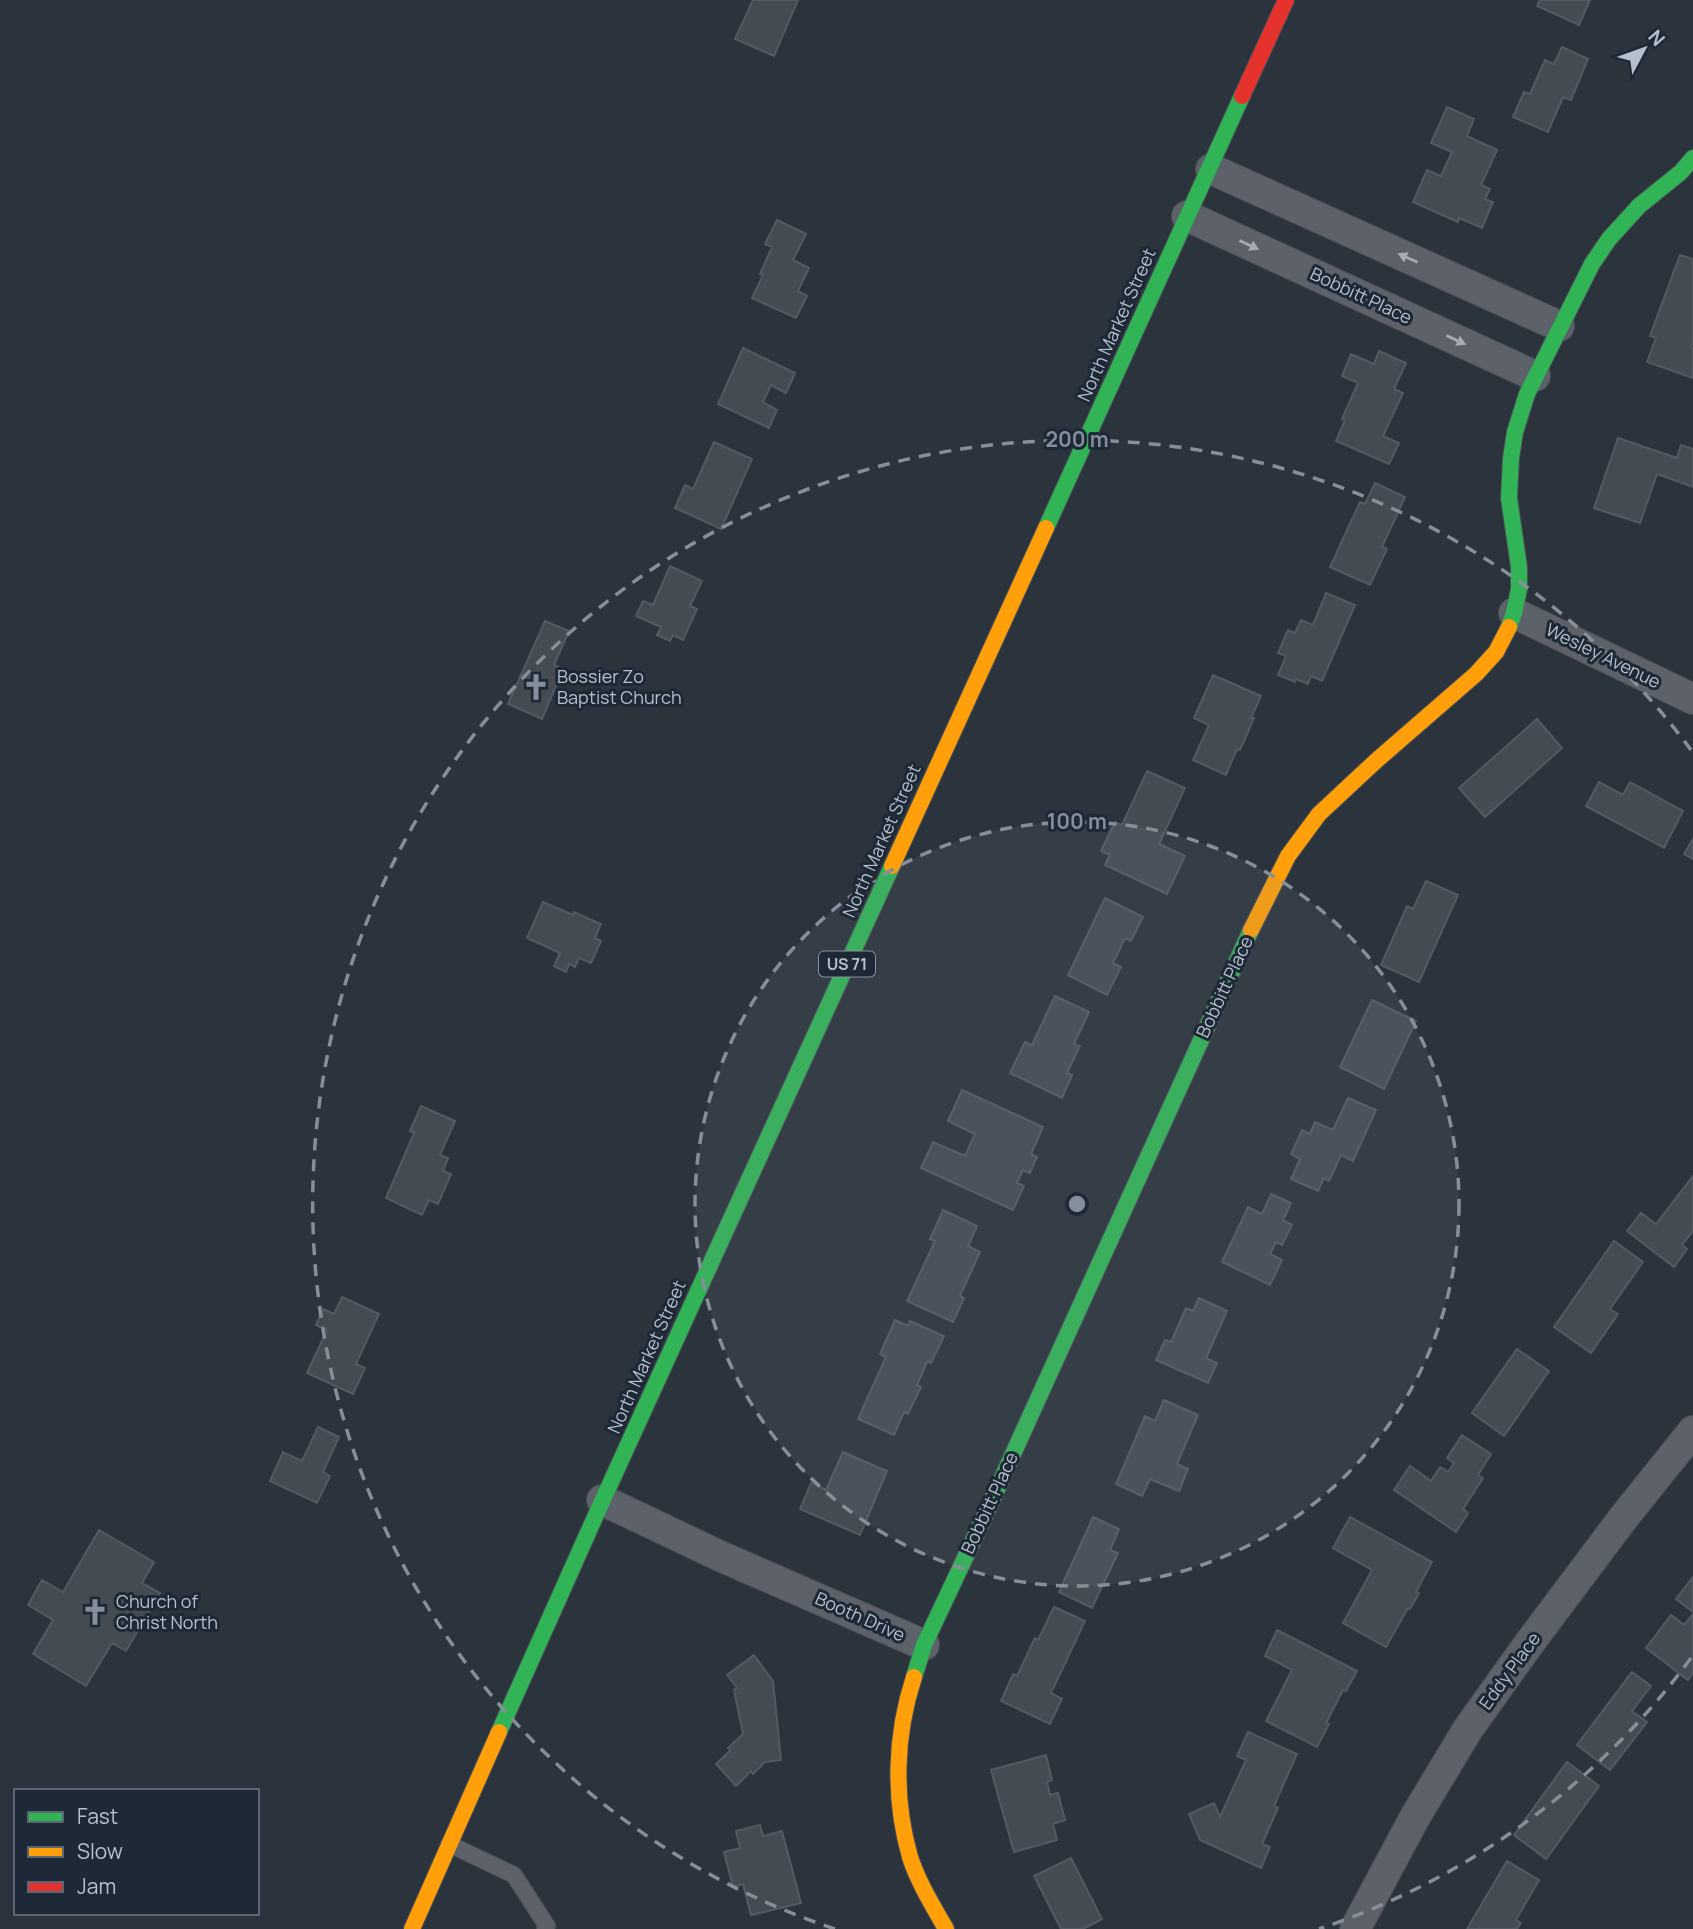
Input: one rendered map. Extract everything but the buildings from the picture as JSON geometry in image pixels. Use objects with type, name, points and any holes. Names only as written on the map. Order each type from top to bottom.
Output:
[{"type":"main road","name":"North Market Street","points":[[412,1929],[602,1500],[1286,0]]},
{"type":"main road","name":"Bobbitt Place","points":[[924,1645],[1238,957],[1288,856],[1319,814],[1476,674],[1496,652],[1507,632],[1519,589],[1509,498],[1511,458],[1527,394],[1559,326],[1592,264],[1609,239],[1639,206],[1681,172],[1693,158]]},
{"type":"main road","name":"Booth Drive","points":[[924,1645],[907,1697],[901,1728],[898,1788],[911,1859],[946,1929]]},
{"type":"street","points":[[1211,169],[1559,326]]},
{"type":"street","name":"Bobbitt Place","points":[[1187,216],[1535,376]]},
{"type":"street","name":"Wesley Avenue","points":[[1514,613],[1693,699]]},
{"type":"street","name":"Eddy Place","points":[[1355,1929],[1415,1817],[1468,1729],[1616,1527],[1693,1431]]},
{"type":"street","name":"Booth Drive","points":[[602,1500],[720,1556],[924,1645]]},
{"type":"lane","points":[[449,1844],[514,1875],[547,1926],[545,1929]]},
{"type":"traffic: fast","points":[[1046,528],[1242,96]]},
{"type":"traffic: fast","points":[[1509,627],[1519,589],[1519,567],[1509,498],[1511,458],[1515,432],[1527,394],[1592,264],[1609,239],[1639,206],[1681,172],[1693,158]]},
{"type":"traffic: fast","points":[[499,1732],[892,866]]},
{"type":"traffic: fast","points":[[914,1677],[924,1645],[1251,930]]},
{"type":"traffic: slow","points":[[892,866],[1046,528]]},
{"type":"traffic: slow","points":[[1251,930],[1288,856],[1319,814],[1476,674],[1496,652],[1509,627]]},
{"type":"traffic: slow","points":[[914,1677],[900,1744],[898,1767],[901,1812],[913,1866],[946,1929]]},
{"type":"traffic: slow","points":[[412,1929],[499,1732]]},
{"type":"traffic: jam","points":[[1242,96],[1286,0]]},
{"type":"place","name":"Bossier Zo Baptist Church","points":[[536,687]]},
{"type":"place","name":"Church of Christ North","points":[[95,1612]]}]
